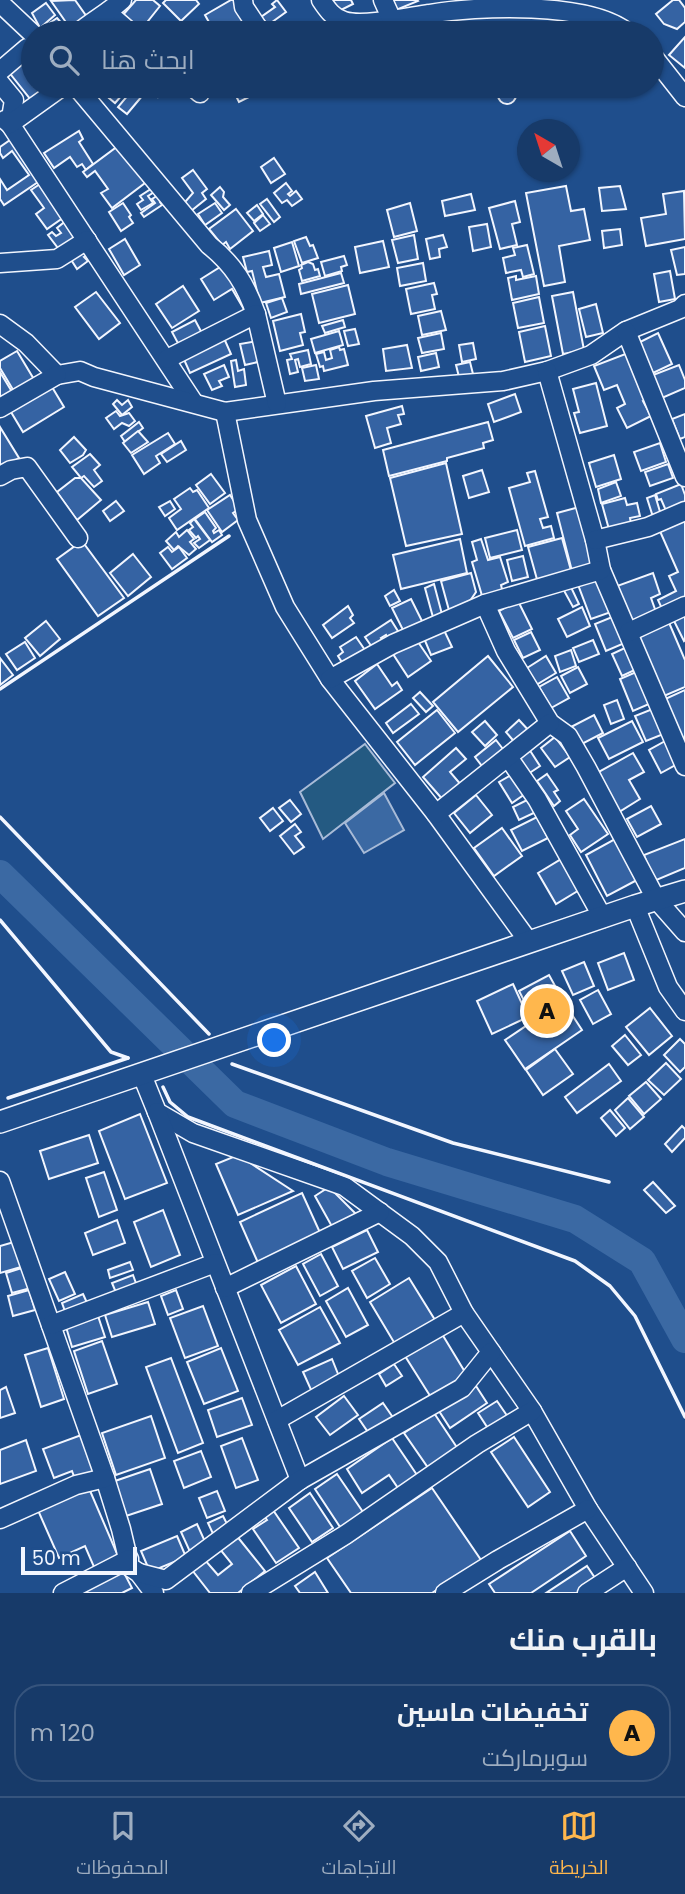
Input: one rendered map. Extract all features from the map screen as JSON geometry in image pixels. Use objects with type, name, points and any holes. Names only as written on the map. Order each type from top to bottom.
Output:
[{"type":"main road","points":[[0,1122],[685,891]]},
{"type":"street","points":[[321,0],[335,18],[343,21]]},
{"type":"street","points":[[383,0],[392,20]]},
{"type":"street","points":[[247,2],[255,21]]},
{"type":"street","points":[[93,21],[115,4],[124,21]]},
{"type":"street","points":[[1,6],[21,24]]},
{"type":"street","points":[[369,21],[392,20],[432,7],[529,8],[589,16],[600,21]]},
{"type":"street","points":[[0,71],[21,53]]},
{"type":"street","points":[[664,70],[685,97]]},
{"type":"street","points":[[0,83],[14,100],[5,120]]},
{"type":"street","points":[[5,120],[42,98]]},
{"type":"street","points":[[85,98],[209,245],[226,258],[248,291],[277,404]]},
{"type":"street","points":[[5,120],[194,403]]},
{"type":"street","points":[[0,263],[57,259],[87,240]]},
{"type":"street","points":[[0,408],[57,375],[80,371],[225,412],[374,391],[503,381],[547,371],[591,355],[626,331],[683,309]]},
{"type":"street","points":[[167,359],[256,314]]},
{"type":"street","points":[[0,324],[26,343],[57,375]]},
{"type":"street","points":[[626,331],[685,477]]},
{"type":"street","points":[[547,371],[601,570],[685,765]]},
{"type":"street","points":[[225,412],[247,520],[285,607],[330,680],[436,814],[529,942]]},
{"type":"street","points":[[0,476],[26,467],[78,538]]},
{"type":"street","points":[[595,540],[648,527],[685,511]]},
{"type":"street","points":[[330,680],[393,644],[485,604],[601,570]]},
{"type":"street","points":[[485,604],[506,650],[550,723],[568,736],[656,899],[685,932]]},
{"type":"street","points":[[629,632],[685,606]]},
{"type":"street","points":[[436,814],[550,723]]},
{"type":"street","points":[[508,757],[537,799],[603,918]]},
{"type":"street","points":[[635,906],[668,987],[685,1011]]},
{"type":"street","points":[[150,1072],[157,1112],[300,1480]]},
{"type":"street","points":[[157,1112],[193,1133],[344,1186],[412,1236],[438,1262],[464,1313],[532,1411],[588,1509],[644,1593]]},
{"type":"street","points":[[0,1181],[134,1566],[153,1593]]},
{"type":"street","points":[[225,1288],[380,1212]]},
{"type":"street","points":[[51,1325],[215,1263]]},
{"type":"street","points":[[277,1420],[464,1313]]},
{"type":"street","points":[[63,1593],[134,1566],[166,1580],[300,1480],[461,1388],[491,1352]]},
{"type":"street","points":[[251,1593],[345,1535],[469,1450],[532,1411]]},
{"type":"street","points":[[0,1519],[76,1485],[105,1478]]},
{"type":"street","points":[[445,1593],[588,1509]]},
{"type":"street","points":[[587,1593],[627,1567]]},
{"type":"shaded area","points":[[365,744],[395,783],[323,839],[300,792]]},
{"type":"shaded area","points":[[384,793],[404,830],[364,853],[345,823]]},
{"type":"building","points":[[75,0],[87,17],[81,21],[65,21],[51,1]]},
{"type":"building","points":[[136,0],[153,0],[160,6],[148,21],[128,21],[122,16]]},
{"type":"building","points":[[166,0],[196,0],[199,4],[181,21],[163,3]]},
{"type":"building","points":[[231,0],[238,0],[250,21],[208,21],[205,15]]},
{"type":"building","points":[[277,0],[286,12],[274,21],[264,21],[261,17],[275,7],[272,4]]},
{"type":"building","points":[[328,0],[351,0],[353,4],[335,13]]},
{"type":"building","points":[[392,0],[417,0],[418,1],[396,10]]},
{"type":"building","points":[[673,0],[679,0],[685,8],[685,22],[677,29],[664,24],[656,14]]},
{"type":"building","points":[[46,3],[55,15],[48,21],[36,21],[32,13]]},
{"type":"building","points":[[685,37],[685,68],[669,55]]},
{"type":"building","points":[[21,62],[21,87],[8,71]]},
{"type":"building","points":[[126,98],[140,98],[127,114],[118,107]]},
{"type":"building","points":[[516,98],[511,104],[503,104],[498,99]]},
{"type":"building","points":[[79,131],[83,139],[79,142],[93,164],[86,170],[82,164],[77,167],[70,157],[54,168],[44,153]]},
{"type":"building","points":[[13,138],[41,180],[4,205],[0,199],[0,179],[7,190],[29,175],[12,151],[3,158],[0,153],[0,147]]},
{"type":"building","points":[[118,146],[145,183],[112,208],[101,193],[108,189],[95,171],[87,177],[83,172]]},
{"type":"building","points":[[274,158],[285,174],[271,183],[261,167]]},
{"type":"building","points":[[193,170],[207,189],[202,193],[206,199],[191,211],[185,202],[193,193],[182,178]]},
{"type":"building","points":[[43,182],[67,215],[47,229],[36,214],[44,208],[31,190]]},
{"type":"building","points":[[286,183],[292,191],[288,194],[290,196],[296,191],[302,199],[292,206],[287,200],[282,203],[274,193]]},
{"type":"building","points":[[566,186],[571,211],[584,209],[590,240],[559,246],[565,282],[544,286],[526,193]]},
{"type":"building","points":[[620,186],[626,209],[602,211],[599,188]]},
{"type":"building","points":[[154,187],[156,191],[148,196],[153,203],[141,210],[137,204],[143,200],[140,196]]},
{"type":"building","points":[[220,187],[224,192],[223,197],[230,205],[224,210],[211,195]]},
{"type":"building","points":[[684,191],[685,239],[646,246],[641,218],[666,214],[663,194]]},
{"type":"building","points":[[160,194],[164,199],[160,202],[162,205],[144,217],[141,213],[155,203],[152,199]]},
{"type":"building","points":[[471,194],[475,210],[445,216],[442,201]]},
{"type":"building","points":[[267,199],[280,217],[274,222],[260,204]]},
{"type":"building","points":[[515,201],[520,222],[512,224],[517,245],[500,249],[489,208]]},
{"type":"building","points":[[123,203],[133,223],[121,231],[109,212]]},
{"type":"building","points":[[215,203],[222,213],[205,225],[198,214]]},
{"type":"building","points":[[410,203],[417,231],[394,237],[387,210]]},
{"type":"building","points":[[257,205],[263,214],[254,221],[247,213]]},
{"type":"building","points":[[236,209],[253,231],[230,249],[226,242],[222,245],[209,229]]},
{"type":"building","points":[[263,215],[270,224],[260,231],[254,223]]},
{"type":"building","points":[[67,220],[71,225],[67,227],[72,234],[80,237],[61,252],[48,235],[52,232],[56,236],[61,233],[57,228]]},
{"type":"building","points":[[487,224],[491,247],[473,251],[469,227]]},
{"type":"building","points":[[620,229],[622,245],[604,248],[602,231]]},
{"type":"building","points":[[414,235],[418,259],[398,263],[392,240]]},
{"type":"building","points":[[443,235],[447,247],[439,249],[440,257],[430,259],[426,239]]},
{"type":"building","points":[[306,237],[310,246],[313,245],[318,258],[302,263],[294,241]]},
{"type":"building","points":[[125,239],[140,265],[124,275],[109,249]]},
{"type":"building","points":[[383,241],[389,267],[360,273],[355,247]]},
{"type":"building","points":[[292,242],[299,266],[281,272],[274,248]]},
{"type":"building","points":[[527,245],[534,274],[523,277],[521,270],[506,273],[503,258],[515,255],[513,248]]},
{"type":"building","points":[[91,246],[94,251],[84,257],[88,261],[77,269],[70,258]]},
{"type":"building","points":[[685,247],[685,274],[677,275],[671,250]]},
{"type":"building","points":[[269,251],[272,265],[263,267],[266,277],[279,274],[285,297],[260,303],[252,271],[247,272],[243,257]]},
{"type":"building","points":[[344,256],[347,265],[341,267],[342,271],[325,276],[321,262]]},
{"type":"building","points":[[308,262],[313,264],[315,270],[318,269],[320,276],[302,281],[299,270],[301,265]]},
{"type":"building","points":[[423,263],[426,281],[400,286],[397,268]]},
{"type":"building","points":[[225,264],[251,307],[245,311],[232,289],[214,300],[201,279]]},
{"type":"building","points":[[670,271],[675,299],[659,302],[654,274]]},
{"type":"building","points":[[341,273],[344,283],[301,294],[299,284]]},
{"type":"building","points":[[516,276],[516,280],[536,276],[539,294],[512,300],[508,278]]},
{"type":"building","points":[[434,283],[437,294],[432,295],[435,309],[411,314],[406,289]]},
{"type":"building","points":[[348,285],[355,314],[319,323],[312,294]]},
{"type":"building","points":[[183,286],[199,311],[172,328],[156,304]]},
{"type":"building","points":[[96,292],[120,323],[99,339],[75,307]]},
{"type":"building","points":[[573,292],[584,350],[563,354],[552,296]]},
{"type":"building","points":[[539,297],[544,323],[518,328],[513,303]]},
{"type":"building","points":[[282,298],[287,312],[271,318],[266,303]]},
{"type":"building","points":[[596,304],[603,333],[586,337],[579,309]]},
{"type":"building","points":[[441,311],[446,330],[422,335],[418,316]]},
{"type":"building","points":[[301,314],[305,332],[300,333],[303,345],[280,351],[273,321]]},
{"type":"building","points":[[195,320],[203,335],[180,347],[172,332]]},
{"type":"building","points":[[343,320],[345,327],[325,333],[322,326]]},
{"type":"building","points":[[545,326],[551,356],[525,362],[519,332]]},
{"type":"building","points":[[355,329],[359,344],[348,346],[344,331]]},
{"type":"building","points":[[339,331],[343,345],[315,353],[311,339]]},
{"type":"building","points":[[441,333],[444,349],[422,353],[418,338]]},
{"type":"building","points":[[658,333],[672,364],[653,373],[638,343]]},
{"type":"building","points":[[223,336],[231,354],[190,373],[182,355]]},
{"type":"building","points":[[257,341],[262,361],[245,365],[240,344]]},
{"type":"building","points":[[473,343],[476,359],[462,362],[459,345]]},
{"type":"building","points":[[407,345],[412,368],[386,371],[383,349]]},
{"type":"building","points":[[339,347],[340,350],[344,349],[348,365],[324,371],[316,354],[324,352],[326,360],[332,358],[330,350]]},
{"type":"building","points":[[308,350],[311,364],[300,367],[298,359],[295,360],[298,372],[290,374],[287,360],[292,359],[290,354]]},
{"type":"building","points":[[17,351],[35,381],[15,393],[0,368],[0,361]]},
{"type":"building","points":[[436,353],[439,367],[421,371],[418,357]]},
{"type":"building","points":[[628,353],[646,400],[643,401],[651,416],[627,428],[617,408],[625,404],[617,385],[604,390],[594,366]]},
{"type":"building","points":[[236,360],[238,371],[244,369],[246,385],[235,387],[231,361]]},
{"type":"building","points":[[470,362],[473,374],[459,377],[456,365]]},
{"type":"building","points":[[224,365],[229,377],[219,381],[222,386],[212,390],[204,374]]},
{"type":"building","points":[[316,365],[319,379],[305,381],[302,368]]},
{"type":"building","points":[[679,365],[685,388],[662,398],[653,375]]},
{"type":"building","points":[[0,372],[14,395],[0,403]]},
{"type":"building","points":[[596,383],[607,426],[580,433],[574,413],[579,412],[573,389]]},
{"type":"building","points":[[52,387],[64,407],[23,432],[11,412]]},
{"type":"building","points":[[515,394],[521,412],[494,422],[488,404]]},
{"type":"building","points":[[117,400],[122,405],[128,400],[132,407],[122,415],[113,404]]},
{"type":"building","points":[[402,406],[404,414],[398,415],[401,424],[387,428],[391,443],[375,448],[366,416]]},
{"type":"building","points":[[116,411],[120,416],[129,413],[135,421],[129,426],[122,423],[114,429],[106,418]]},
{"type":"building","points":[[685,414],[685,437],[680,439],[672,419]]},
{"type":"building","points":[[139,422],[143,428],[125,442],[121,436]]},
{"type":"building","points":[[488,422],[493,440],[483,443],[484,448],[389,476],[383,450]]},
{"type":"building","points":[[0,427],[19,458],[0,469]]},
{"type":"building","points":[[138,431],[148,442],[131,453],[123,443]]},
{"type":"building","points":[[168,433],[175,444],[156,456],[160,463],[144,474],[132,455]]},
{"type":"building","points":[[74,437],[86,450],[70,463],[60,450]]},
{"type":"building","points":[[181,441],[186,450],[167,462],[161,454]]},
{"type":"building","points":[[660,443],[666,462],[641,471],[634,452]]},
{"type":"building","points":[[90,454],[100,465],[94,470],[102,481],[94,487],[72,467]]},
{"type":"building","points":[[614,455],[621,479],[596,487],[589,463]]},
{"type":"building","points":[[446,463],[462,534],[406,546],[390,478]]},
{"type":"building","points":[[668,464],[673,478],[650,486],[645,472]]},
{"type":"building","points":[[482,470],[489,492],[469,498],[463,476]]},
{"type":"building","points":[[535,471],[548,517],[540,519],[543,528],[551,526],[554,538],[525,546],[509,488],[530,482],[527,473]]},
{"type":"building","points":[[211,474],[225,493],[210,504],[196,485]]},
{"type":"building","points":[[75,478],[81,478],[101,500],[77,520],[57,492]]},
{"type":"building","points":[[616,482],[621,496],[601,503],[598,489]]},
{"type":"building","points":[[681,484],[685,505],[667,513],[656,494]]},
{"type":"building","points":[[190,488],[193,492],[197,490],[209,508],[177,530],[169,518],[181,509],[174,499]]},
{"type":"building","points":[[230,495],[239,509],[233,513],[238,520],[222,532],[207,510]]},
{"type":"building","points":[[655,495],[661,515],[653,517],[647,498]]},
{"type":"building","points":[[625,498],[627,505],[637,503],[640,516],[630,518],[632,528],[610,533],[602,504]]},
{"type":"building","points":[[116,501],[124,511],[110,521],[103,511]]},
{"type":"building","points":[[170,501],[175,509],[165,516],[159,507]]},
{"type":"building","points":[[583,506],[599,568],[573,575],[557,513]]},
{"type":"building","points":[[205,512],[216,528],[214,533],[219,530],[222,535],[212,542],[195,519]]},
{"type":"building","points":[[685,518],[685,600],[663,611],[658,600],[676,591],[669,576],[678,572],[659,529]]},
{"type":"building","points":[[194,519],[210,540],[199,548],[194,543],[200,539],[189,530],[193,527],[190,523]]},
{"type":"building","points":[[187,530],[194,539],[190,542],[196,549],[189,555],[178,546],[174,550],[166,541],[176,532],[179,537]]},
{"type":"building","points":[[517,530],[522,550],[490,558],[485,538]]},
{"type":"building","points":[[562,538],[572,574],[538,583],[528,547]]},
{"type":"building","points":[[460,539],[467,573],[401,589],[393,555]]},
{"type":"building","points":[[481,539],[488,560],[500,557],[508,582],[501,585],[503,593],[483,599],[472,562],[477,560],[472,542]]},
{"type":"building","points":[[82,541],[124,598],[98,616],[57,559]]},
{"type":"building","points":[[168,547],[172,552],[179,547],[187,558],[172,569],[160,553]]},
{"type":"building","points":[[133,554],[151,577],[128,596],[110,573]]},
{"type":"building","points":[[523,556],[528,577],[512,581],[507,560]]},
{"type":"building","points":[[471,573],[476,592],[470,601],[472,608],[450,614],[441,581]]},
{"type":"building","points":[[653,573],[660,594],[651,598],[656,612],[629,622],[617,586]]},
{"type":"building","points":[[601,574],[614,611],[591,619],[577,582]]},
{"type":"building","points":[[569,583],[579,604],[573,607],[562,587]]},
{"type":"building","points":[[434,584],[443,618],[434,621],[425,588]]},
{"type":"building","points":[[394,590],[400,601],[390,606],[385,596]]},
{"type":"building","points":[[411,599],[423,623],[404,632],[392,608]]},
{"type":"building","points":[[518,601],[532,629],[513,638],[499,611]]},
{"type":"building","points":[[348,606],[353,615],[350,618],[354,623],[332,638],[323,625]]},
{"type":"building","points":[[582,607],[590,626],[567,637],[558,619]]},
{"type":"building","points":[[685,610],[685,640],[684,641],[672,617]]},
{"type":"building","points":[[617,615],[627,642],[606,651],[595,624]]},
{"type":"building","points":[[667,618],[685,660],[685,687],[664,696],[636,631]]},
{"type":"building","points":[[391,620],[401,636],[390,643],[386,635],[381,638],[385,643],[374,650],[365,637]]},
{"type":"building","points":[[46,621],[60,639],[40,656],[25,638]]},
{"type":"building","points":[[443,628],[452,647],[431,655],[423,636]]},
{"type":"building","points":[[531,632],[540,650],[523,658],[514,640]]},
{"type":"building","points":[[356,637],[367,653],[345,667],[338,656],[343,652],[340,647]]},
{"type":"building","points":[[416,639],[431,661],[408,677],[393,654]]},
{"type":"building","points":[[593,640],[599,654],[579,662],[573,648]]},
{"type":"building","points":[[25,642],[35,658],[17,670],[6,654]]},
{"type":"building","points":[[629,646],[639,668],[622,676],[612,654]]},
{"type":"building","points":[[571,650],[576,666],[560,672],[555,656]]},
{"type":"building","points":[[488,656],[513,687],[458,732],[433,702]]},
{"type":"building","points":[[546,656],[556,673],[536,685],[527,668]]},
{"type":"building","points":[[0,658],[13,675],[0,685]]},
{"type":"building","points":[[377,664],[392,686],[397,682],[402,690],[375,709],[355,681]]},
{"type":"building","points":[[578,667],[587,684],[570,693],[561,676]]},
{"type":"building","points":[[643,669],[656,701],[633,711],[620,679]]},
{"type":"building","points":[[557,677],[569,698],[551,708],[539,687]]},
{"type":"building","points":[[685,690],[685,739],[682,741],[663,700]]},
{"type":"building","points":[[420,692],[433,706],[426,712],[413,698]]},
{"type":"building","points":[[617,700],[624,719],[611,724],[604,705]]},
{"type":"building","points":[[411,704],[419,714],[393,733],[386,723]]},
{"type":"building","points":[[655,708],[666,733],[646,741],[635,716]]},
{"type":"building","points":[[437,710],[455,733],[415,765],[397,742]]},
{"type":"building","points":[[594,715],[603,733],[578,746],[569,728]]},
{"type":"building","points":[[519,720],[531,733],[517,745],[506,732]]},
{"type":"building","points":[[485,721],[497,735],[485,746],[472,732]]},
{"type":"building","points":[[632,721],[643,742],[609,759],[598,738]]},
{"type":"building","points":[[555,737],[570,757],[555,767],[541,748]]},
{"type":"building","points":[[496,740],[506,753],[485,770],[475,757]]},
{"type":"building","points":[[667,740],[679,763],[661,773],[649,750]]},
{"type":"building","points":[[456,748],[466,759],[450,772],[462,786],[444,801],[423,777]]},
{"type":"building","points":[[529,749],[540,766],[528,774],[516,758]]},
{"type":"building","points":[[633,753],[644,772],[629,780],[640,799],[619,812],[597,773]]},
{"type":"building","points":[[513,774],[525,794],[512,803],[499,782]]},
{"type":"building","points":[[547,774],[558,790],[554,792],[560,801],[554,806],[537,781]]},
{"type":"building","points":[[476,795],[492,815],[470,833],[454,813]]},
{"type":"building","points":[[531,798],[538,811],[519,820],[513,807]]},
{"type":"building","points":[[584,799],[608,834],[581,852],[570,835],[578,829],[566,811]]},
{"type":"building","points":[[290,800],[301,814],[291,822],[279,808]]},
{"type":"building","points":[[651,806],[661,824],[637,837],[627,819]]},
{"type":"building","points":[[273,808],[283,821],[270,831],[260,818]]},
{"type":"building","points":[[537,817],[548,838],[522,851],[511,830]]},
{"type":"building","points":[[295,824],[301,832],[295,836],[304,847],[294,854],[280,836]]},
{"type":"building","points":[[502,828],[522,856],[494,876],[474,848]]},
{"type":"building","points":[[615,839],[637,880],[607,896],[586,855]]},
{"type":"building","points":[[685,839],[685,868],[654,881],[644,855]]},
{"type":"building","points":[[563,858],[581,889],[556,904],[538,873]]},
{"type":"building","points":[[624,953],[634,980],[608,990],[598,963]]},
{"type":"building","points":[[584,962],[594,986],[573,995],[562,971]]},
{"type":"building","points":[[549,975],[559,993],[529,1010],[519,991]]},
{"type":"building","points":[[513,984],[528,1017],[492,1034],[477,1001]]},
{"type":"building","points":[[598,990],[611,1014],[593,1024],[580,1000]]},
{"type":"building","points":[[563,1001],[582,1030],[525,1069],[505,1040]]},
{"type":"building","points":[[650,1008],[672,1036],[649,1055],[626,1027]]},
{"type":"building","points":[[625,1035],[641,1055],[628,1065],[612,1046]]},
{"type":"building","points":[[680,1039],[685,1044],[685,1067],[680,1072],[664,1055]]},
{"type":"building","points":[[555,1049],[573,1074],[543,1095],[526,1070]]},
{"type":"building","points":[[666,1063],[681,1079],[664,1095],[648,1080]]},
{"type":"building","points":[[609,1064],[621,1081],[577,1113],[565,1097]]},
{"type":"building","points":[[646,1082],[661,1099],[644,1114],[629,1096]]},
{"type":"building","points":[[628,1098],[644,1117],[630,1129],[615,1110]]},
{"type":"building","points":[[610,1110],[625,1128],[616,1136],[601,1118]]},
{"type":"building","points":[[140,1114],[167,1183],[125,1199],[99,1131]]},
{"type":"building","points":[[682,1126],[685,1129],[685,1138],[672,1152],[665,1144]]},
{"type":"building","points":[[89,1135],[98,1163],[49,1179],[40,1151]]},
{"type":"building","points":[[238,1155],[293,1191],[238,1215],[216,1164]]},
{"type":"building","points":[[104,1172],[117,1210],[99,1217],[86,1178]]},
{"type":"building","points":[[653,1182],[675,1206],[666,1213],[644,1190]]},
{"type":"building","points":[[329,1187],[360,1218],[335,1232],[315,1196]]},
{"type":"building","points":[[302,1193],[322,1237],[259,1265],[240,1222]]},
{"type":"building","points":[[163,1210],[180,1255],[151,1267],[134,1222]]},
{"type":"building","points":[[117,1220],[125,1243],[93,1255],[85,1233]]},
{"type":"building","points":[[367,1230],[378,1252],[343,1269],[332,1247]]},
{"type":"building","points":[[14,1242],[21,1267],[0,1273],[0,1246]]},
{"type":"building","points":[[321,1254],[338,1286],[320,1296],[303,1264]]},
{"type":"building","points":[[375,1258],[390,1284],[367,1298],[352,1271]]},
{"type":"building","points":[[130,1262],[133,1270],[110,1278],[108,1270]]},
{"type":"building","points":[[296,1266],[316,1304],[281,1323],[261,1285]]},
{"type":"building","points":[[25,1267],[31,1288],[12,1293],[6,1273]]},
{"type":"building","points":[[65,1272],[75,1294],[59,1301],[49,1279]]},
{"type":"building","points":[[133,1275],[137,1286],[117,1295],[112,1283]]},
{"type":"building","points":[[409,1278],[435,1320],[395,1344],[370,1302]]},
{"type":"building","points":[[348,1288],[368,1325],[346,1337],[326,1301]]},
{"type":"building","points":[[29,1290],[35,1310],[13,1316],[8,1296]]},
{"type":"building","points":[[176,1290],[183,1309],[168,1315],[161,1296]]},
{"type":"building","points":[[83,1294],[88,1305],[66,1314],[62,1303]]},
{"type":"building","points":[[148,1302],[155,1324],[112,1337],[105,1315]]},
{"type":"building","points":[[203,1306],[218,1346],[185,1358],[170,1318]]},
{"type":"building","points":[[320,1307],[340,1343],[298,1365],[279,1330]]},
{"type":"building","points":[[98,1316],[105,1337],[72,1347],[66,1327]]},
{"type":"building","points":[[442,1334],[468,1377],[432,1399],[405,1356]]},
{"type":"building","points":[[102,1341],[117,1384],[88,1394],[74,1351]]},
{"type":"building","points":[[48,1348],[64,1399],[41,1407],[25,1355]]},
{"type":"building","points":[[221,1348],[238,1391],[204,1404],[187,1362]]},
{"type":"building","points":[[171,1358],[203,1443],[178,1453],[146,1367]]},
{"type":"building","points":[[332,1359],[340,1379],[312,1392],[303,1372]]},
{"type":"building","points":[[394,1364],[402,1376],[386,1386],[379,1374]]},
{"type":"building","points":[[476,1386],[487,1403],[450,1428],[439,1411]]},
{"type":"building","points":[[6,1387],[15,1413],[0,1418],[0,1390]]},
{"type":"building","points":[[344,1396],[358,1415],[330,1435],[316,1417]]},
{"type":"building","points":[[242,1398],[252,1425],[217,1437],[208,1410]]},
{"type":"building","points":[[497,1401],[510,1420],[491,1433],[478,1413]]},
{"type":"building","points":[[383,1403],[394,1419],[370,1435],[359,1419]]},
{"type":"building","points":[[434,1413],[460,1452],[431,1472],[404,1433]]},
{"type":"building","points":[[151,1416],[165,1458],[116,1475],[102,1433]]},
{"type":"building","points":[[84,1434],[99,1473],[76,1482],[72,1471],[54,1478],[43,1449]]},
{"type":"building","points":[[514,1437],[550,1492],[528,1507],[491,1452]]},
{"type":"building","points":[[242,1438],[258,1480],[236,1488],[221,1446]]},
{"type":"building","points":[[392,1438],[417,1475],[398,1488],[389,1475],[362,1493],[347,1469]]},
{"type":"building","points":[[26,1440],[36,1471],[0,1484],[0,1450]]},
{"type":"building","points":[[201,1451],[211,1477],[184,1488],[174,1461]]},
{"type":"building","points":[[150,1469],[162,1504],[126,1516],[115,1481]]},
{"type":"building","points":[[337,1474],[365,1515],[342,1530],[315,1489]]},
{"type":"building","points":[[88,1486],[118,1556],[94,1567],[85,1546],[59,1558],[37,1508]]},
{"type":"building","points":[[432,1488],[481,1560],[432,1593],[351,1593],[327,1558]]},
{"type":"building","points":[[217,1491],[225,1511],[207,1518],[199,1498]]},
{"type":"building","points":[[310,1493],[333,1528],[312,1542],[289,1508]]},
{"type":"building","points":[[273,1510],[299,1548],[276,1563],[253,1529],[267,1520],[264,1516]]},
{"type":"building","points":[[223,1516],[231,1532],[216,1540],[208,1523]]},
{"type":"building","points":[[197,1524],[207,1546],[191,1554],[181,1532]]},
{"type":"building","points":[[570,1531],[586,1556],[531,1593],[495,1593],[489,1584]]},
{"type":"building","points":[[236,1535],[265,1571],[238,1593],[210,1593],[192,1570],[205,1560],[218,1575],[232,1564],[219,1548]]},
{"type":"building","points":[[177,1536],[186,1557],[150,1572],[141,1551]]},
{"type":"building","points":[[587,1566],[597,1581],[579,1593],[546,1593]]},
{"type":"building","points":[[122,1569],[132,1588],[122,1593],[77,1593]]},
{"type":"building","points":[[315,1572],[328,1593],[300,1593],[295,1586]]},
{"type":"waterway","points":[[0,874],[235,1104],[387,1162],[575,1219],[642,1261],[685,1339]]},
{"type":"wall","points":[[0,689],[229,536]]},
{"type":"wall","points":[[0,817],[209,1034]]},
{"type":"wall","points":[[0,920],[111,1052],[128,1058]]},
{"type":"wall","points":[[8,1098],[128,1058]]},
{"type":"wall","points":[[232,1064],[453,1143],[609,1182]]},
{"type":"wall","points":[[163,1087],[170,1102],[188,1117],[575,1261],[610,1286],[635,1316],[685,1417]]},
{"type":"place","name":"تخفيضات ماسين","points":[[547,1011]]}]
